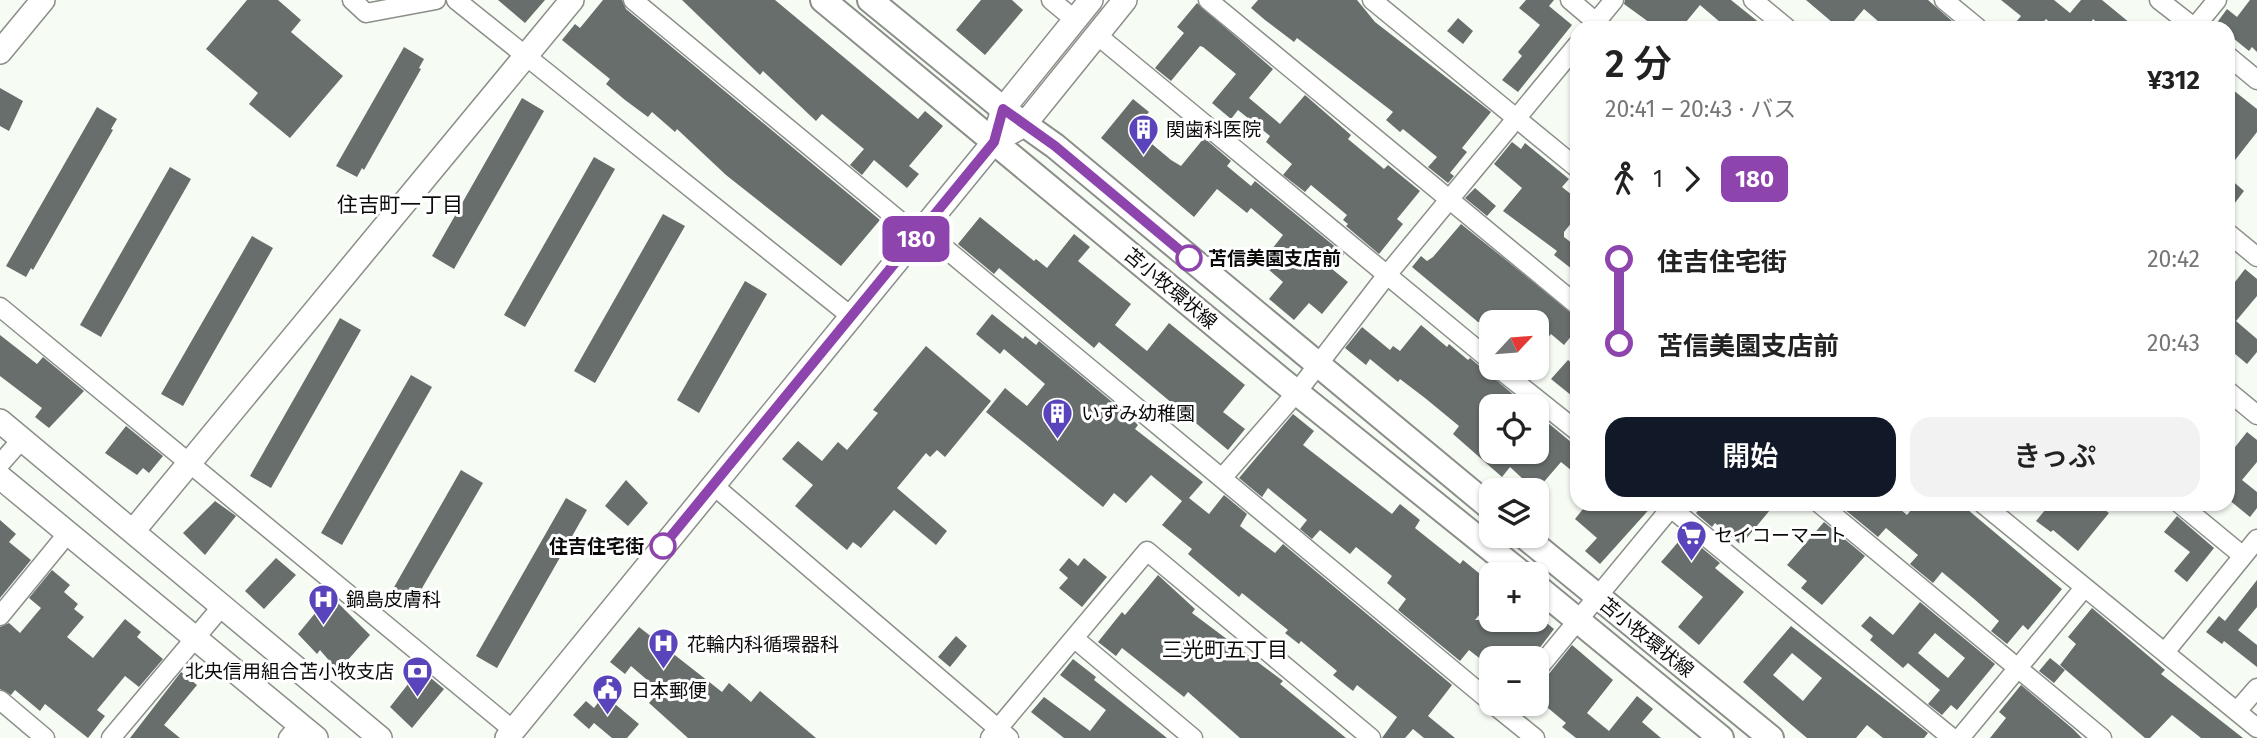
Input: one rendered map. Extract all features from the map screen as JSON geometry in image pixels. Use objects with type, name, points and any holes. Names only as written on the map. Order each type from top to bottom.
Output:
[{"type":"main road","name":"苫小牧環状線","points":[[823,0],[1507,562]]},
{"type":"main road","name":"苫小牧環状線","points":[[870,0],[1003,109],[1055,146],[1479,498]]},
{"type":"main road","name":"苫小牧環状線","points":[[1539,548],[1770,738]]},
{"type":"main road","name":"苫小牧環状線","points":[[1549,596],[1721,738]]},
{"type":"street","points":[[0,52],[43,0]]},
{"type":"street","points":[[352,0],[366,12],[436,0]]},
{"type":"street","points":[[456,0],[852,317]]},
{"type":"street","points":[[134,530],[572,0]]},
{"type":"street","points":[[633,0],[1479,689]]},
{"type":"street","points":[[1051,0],[1075,20]]},
{"type":"street","points":[[994,142],[1003,109],[1091,0]]},
{"type":"street","points":[[0,307],[190,463],[510,734],[994,142],[1024,125],[1125,0]]},
{"type":"street","points":[[1208,0],[1570,299]]},
{"type":"street","points":[[1372,0],[1570,162]]},
{"type":"street","points":[[1570,0],[1592,21]]},
{"type":"street","points":[[1600,21],[1615,0]]},
{"type":"street","points":[[1754,0],[1779,21]]},
{"type":"street","points":[[1944,0],[1970,21]]},
{"type":"street","points":[[2160,0],[2186,21]]},
{"type":"street","points":[[2200,21],[2217,0]]},
{"type":"street","points":[[1097,35],[1479,352]]},
{"type":"street","points":[[1222,478],[1297,392],[1386,276],[1570,53]]},
{"type":"street","points":[[2235,62],[2257,80]]},
{"type":"street","points":[[2235,239],[2257,257]]},
{"type":"street","points":[[1513,380],[1570,425]]},
{"type":"street","points":[[2235,397],[2257,415]]},
{"type":"street","points":[[0,421],[134,530],[380,738]]},
{"type":"street","points":[[0,464],[22,439]]},
{"type":"street","points":[[0,477],[194,637],[301,733]]},
{"type":"street","points":[[713,485],[999,735],[1147,551],[1364,736]]},
{"type":"street","points":[[1549,656],[1665,511]]},
{"type":"street","points":[[1677,511],[1952,738]]},
{"type":"street","points":[[1828,511],[2102,738]]},
{"type":"street","points":[[1991,511],[2257,728]]},
{"type":"street","points":[[2188,511],[2243,556]]},
{"type":"street","points":[[0,616],[68,533]]},
{"type":"street","points":[[2165,652],[2257,539]]},
{"type":"street","points":[[1960,738],[2084,588]]},
{"type":"street","points":[[111,738],[223,605]]},
{"type":"street","points":[[1074,639],[1193,738]]},
{"type":"street","points":[[2237,711],[2257,688]]},
{"type":"street","points":[[0,701],[45,738]]},
{"type":"street","points":[[1511,716],[1535,738]]},
{"type":"building","points":[[247,0],[278,0],[301,20],[291,32],[343,76],[290,138],[249,104],[258,93],[206,49]]},
{"type":"building","points":[[498,0],[545,0],[525,23]]},
{"type":"building","points":[[603,0],[622,0],[626,9],[880,220],[841,266],[726,175],[677,129],[675,132],[652,112],[648,117],[625,100],[606,84],[610,79],[562,40],[575,24],[580,28]]},
{"type":"building","points":[[682,0],[775,0],[918,119],[925,111],[943,126],[909,166],[919,174],[907,188],[874,160],[862,175],[850,165],[864,149],[822,114],[816,121],[763,71],[760,75]]},
{"type":"building","points":[[981,0],[1012,0],[1023,10],[985,55],[956,30]]},
{"type":"building","points":[[1258,0],[1357,0],[1375,22],[1491,112],[1462,148],[1467,152],[1450,173],[1454,176],[1448,183],[1428,167],[1437,157],[1403,129],[1400,132],[1386,120],[1393,112],[1297,38],[1294,42],[1265,20],[1251,8]]},
{"type":"building","points":[[1526,0],[1554,0],[1549,6],[1570,23],[1570,27],[1518,92],[1502,80],[1522,56],[1518,52],[1540,25],[1519,8]]},
{"type":"building","points":[[1625,0],[1731,0],[1757,21],[1719,21],[1700,5],[1687,21],[1647,21],[1624,4]]},
{"type":"building","points":[[1806,0],[1928,0],[1952,21],[1878,21],[1864,9],[1854,21],[1831,21]]},
{"type":"building","points":[[2001,0],[2054,0],[2070,13],[2081,0],[2102,0],[2128,21],[2017,21],[2021,16]]},
{"type":"building","points":[[2250,0],[2257,0],[2257,52],[2252,47],[2249,51],[2235,40],[2235,21],[2218,21],[2227,9],[2237,17]]},
{"type":"building","points":[[1197,3],[1273,69],[1249,98],[1280,124],[1305,95],[1351,135],[1348,139],[1384,169],[1388,165],[1420,191],[1397,219],[1403,224],[1379,254],[1346,226],[1348,224],[1343,220],[1347,215],[1311,185],[1305,192],[1283,175],[1292,164],[1266,142],[1270,136],[1238,110],[1231,119],[1212,103],[1236,74],[1200,46],[1171,81],[1155,68],[1184,33],[1177,27]]},
{"type":"building","points":[[1458,18],[1473,31],[1463,44],[1447,31]]},
{"type":"building","points":[[404,47],[424,59],[419,68],[421,69],[364,170],[362,168],[357,177],[336,166]]},
{"type":"building","points":[[0,88],[23,101],[9,131],[0,126]]},
{"type":"building","points":[[2235,92],[2257,109],[2257,132],[2235,160]]},
{"type":"building","points":[[522,98],[544,111],[454,269],[432,256]]},
{"type":"building","points":[[1133,99],[1149,112],[1134,129],[1171,160],[1181,166],[1204,138],[1231,161],[1227,166],[1251,186],[1255,181],[1344,254],[1332,269],[1348,282],[1322,314],[1309,303],[1294,320],[1269,299],[1283,282],[1261,263],[1283,235],[1251,208],[1247,213],[1217,189],[1194,217],[1101,138]]},
{"type":"building","points":[[97,107],[117,119],[111,129],[113,130],[33,270],[31,268],[26,277],[6,266]]},
{"type":"building","points":[[1512,142],[1521,149],[1525,143],[1569,179],[1562,187],[1570,193],[1570,225],[1564,232],[1564,237],[1570,242],[1570,268],[1554,255],[1557,251],[1503,211],[1522,188],[1494,164]]},
{"type":"building","points":[[594,157],[615,169],[525,327],[504,315]]},
{"type":"building","points":[[170,167],[191,179],[101,337],[80,325]]},
{"type":"building","points":[[2235,183],[2244,191],[2235,203]]},
{"type":"building","points":[[1475,188],[1496,206],[1487,216],[1465,198]]},
{"type":"building","points":[[663,214],[685,226],[595,383],[574,371]]},
{"type":"building","points":[[980,217],[1034,261],[1036,259],[1047,268],[1074,234],[1090,247],[1078,261],[1131,304],[1115,325],[1147,351],[1169,323],[1245,385],[1223,412],[1245,429],[1228,450],[1099,342],[1094,348],[999,268],[994,274],[958,244]]},
{"type":"building","points":[[1461,224],[1570,311],[1570,338],[1564,345],[1551,334],[1549,336],[1549,310],[1479,310],[1478,322],[1412,267],[1421,256],[1427,261]]},
{"type":"building","points":[[252,236],[273,248],[183,406],[161,394]]},
{"type":"building","points":[[2245,269],[2257,279],[2257,296],[2236,321],[2257,339],[2257,352],[2247,364],[2235,354],[2235,282]]},
{"type":"building","points":[[745,281],[767,294],[699,413],[677,400]]},
{"type":"building","points":[[992,314],[1023,339],[1025,336],[1036,345],[1039,341],[1129,416],[1138,425],[1135,429],[1203,482],[1189,498],[1209,514],[1224,495],[1247,514],[1240,526],[1275,553],[1283,544],[1452,685],[1428,716],[1455,738],[1424,738],[1413,729],[1405,738],[1382,738],[1397,717],[1357,685],[1353,691],[1333,675],[1337,671],[1301,641],[1299,644],[1285,633],[1288,630],[1242,593],[1239,597],[1188,554],[1192,549],[1162,525],[1182,501],[1151,475],[1126,503],[1114,493],[1103,507],[986,412],[1005,388],[1027,406],[1045,384],[1004,349],[1000,354],[976,334]]},
{"type":"building","points":[[340,318],[361,330],[271,488],[250,476]]},
{"type":"building","points":[[1421,325],[1447,347],[1449,344],[1479,366],[1479,380],[1496,380],[1513,394],[1479,394],[1479,457],[1453,434],[1459,426],[1425,398],[1400,379],[1398,382],[1370,359],[1366,365],[1345,348],[1362,327],[1390,350],[1393,346],[1400,351]]},
{"type":"building","points":[[0,335],[37,364],[43,357],[84,391],[49,428],[35,417],[42,408],[0,376]]},
{"type":"building","points":[[926,346],[991,401],[945,457],[937,450],[930,457],[926,453],[897,488],[947,531],[936,545],[894,510],[861,548],[853,542],[847,550],[795,506],[813,485],[782,459],[798,441],[822,461],[838,442],[847,450],[878,413],[873,410]]},
{"type":"building","points":[[1568,360],[1570,362],[1570,394],[1551,379]]},
{"type":"building","points":[[411,375],[432,387],[342,545],[321,533]]},
{"type":"building","points":[[1293,414],[1314,431],[1303,445],[1392,514],[1400,504],[1420,520],[1415,528],[1460,564],[1463,560],[1479,573],[1479,615],[1475,620],[1479,620],[1479,632],[1549,632],[1549,625],[1554,629],[1541,646],[1479,646],[1479,658],[1469,650],[1460,661],[1398,610],[1406,599],[1387,583],[1392,576],[1356,547],[1350,554],[1320,530],[1312,539],[1300,529],[1307,520],[1268,488],[1262,497],[1239,478]]},
{"type":"building","points":[[1549,424],[1570,441],[1570,469],[1561,462],[1547,478],[1522,478],[1510,467],[1502,477],[1487,464],[1549,464]]},
{"type":"building","points":[[126,426],[163,456],[149,473],[143,468],[137,475],[105,453]]},
{"type":"building","points":[[2247,432],[2257,440],[2257,462],[2242,480],[2257,492],[2257,508],[2250,517],[2235,505],[2235,447]]},
{"type":"building","points":[[461,470],[483,483],[414,602],[393,589]]},
{"type":"building","points":[[626,480],[648,503],[628,526],[605,506]]},
{"type":"building","points":[[566,498],[587,510],[497,668],[476,656]]},
{"type":"building","points":[[215,501],[236,516],[205,555],[183,533]]},
{"type":"building","points":[[1581,511],[1648,511],[1600,564],[1585,551],[1597,538],[1575,519]]},
{"type":"building","points":[[1769,511],[1741,545],[1715,523],[1712,527],[1696,513]]},
{"type":"building","points":[[1846,511],[1902,511],[1907,515],[1910,511],[1969,511],[2062,589],[2028,630],[2023,625],[2007,644],[1991,631],[1999,621],[1942,572],[1933,583],[1910,564],[1918,555],[1886,528],[1878,537]]},
{"type":"building","points":[[2044,511],[2109,513],[2078,551],[2053,530],[2051,532],[2036,521]]},
{"type":"building","points":[[2177,516],[2214,548],[2187,582],[2174,571],[2190,552],[2164,532]]},
{"type":"building","points":[[0,520],[16,534],[9,542],[31,560],[0,598]]},
{"type":"building","points":[[1824,522],[1865,556],[1822,605],[1801,588],[1807,581],[1787,565]]},
{"type":"building","points":[[1685,534],[1720,563],[1715,568],[1744,592],[1699,645],[1678,627],[1703,597],[1661,562]]},
{"type":"building","points":[[276,558],[296,575],[264,609],[245,591]]},
{"type":"building","points":[[1069,558],[1078,566],[1084,558],[1107,577],[1082,607],[1059,588],[1068,578],[1059,570]]},
{"type":"building","points":[[52,570],[70,585],[64,592],[78,604],[74,609],[84,617],[67,637],[93,658],[125,619],[141,632],[137,637],[163,659],[139,687],[125,676],[97,710],[105,716],[88,738],[45,704],[40,711],[15,690],[11,695],[0,689],[0,627],[9,623],[20,633],[41,608],[29,598]]},
{"type":"building","points":[[1158,575],[1195,609],[1192,613],[1283,681],[1280,684],[1346,738],[1240,738],[1188,692],[1184,697],[1122,648],[1116,656],[1098,642],[1122,612],[1125,615]]},
{"type":"building","points":[[2257,580],[2257,607],[2238,630],[2257,645],[2257,667],[2224,641],[2222,644],[2206,632],[2219,616],[2225,621]]},
{"type":"building","points":[[330,595],[370,635],[338,671],[320,650],[317,654],[298,634]]},
{"type":"building","points":[[1920,602],[1995,664],[1957,710],[1951,705],[1942,715],[1928,704],[1940,690],[1908,663],[1903,668],[1870,640],[1873,636],[1861,626],[1870,616],[1893,635]],"holes":[[[1935,633],[1965,658],[1948,678],[1918,653]]]},
{"type":"building","points":[[2092,608],[2165,670],[2161,674],[2243,738],[2201,738],[2172,715],[2150,738],[2145,738],[2060,665],[2076,644],[2068,637]]},
{"type":"building","points":[[1791,626],[1928,733],[1924,738],[1883,738],[1867,725],[1856,738],[1807,738],[1743,682]],"holes":[[[1792,653],[1822,678],[1803,701],[1773,675]]]},
{"type":"building","points":[[639,627],[722,692],[729,683],[751,702],[760,691],[816,738],[688,738],[649,703],[660,691],[631,666],[625,674],[610,662]]},
{"type":"building","points":[[956,636],[967,646],[950,667],[938,657]]},
{"type":"building","points":[[1572,645],[1613,680],[1587,713],[1609,731],[1637,696],[1653,709],[1642,722],[1661,738],[1576,738],[1562,727],[1566,723],[1549,709],[1549,674]]},
{"type":"building","points":[[2050,658],[2065,670],[2054,683],[2039,671]]},
{"type":"building","points":[[1073,659],[1096,677],[1094,680],[1167,738],[1064,738],[1031,712],[1044,697],[1090,731],[1106,710],[1060,675]]},
{"type":"building","name":"北央信用組合苫小牧支店","points":[[420,669],[444,689],[412,728],[390,707]]},
{"type":"building","points":[[181,672],[197,685],[164,725],[180,738],[130,738]]},
{"type":"building","points":[[2021,685],[2082,738],[1990,738],[2006,718],[1999,712]]},
{"type":"building","points":[[604,695],[639,724],[627,738],[612,738],[594,723],[589,729],[573,715],[586,701],[594,708]]},
{"type":"bus line","name":"180","points":[[663,546],[994,142],[1003,109],[1055,146],[1189,258]]},
{"type":"place","name":"関歯科医院","points":[[1143,156]]},
{"type":"place","name":"苫信美園支店前","points":[[1189,258]]},
{"type":"place","name":"いずみ幼稚園","points":[[1058,440]]},
{"type":"place","name":"住吉住宅街","points":[[663,546]]},
{"type":"place","name":"セイコーマート","points":[[1691,562]]},
{"type":"place","name":"鍋島皮膚科","points":[[323,626]]},
{"type":"place","name":"花輪内科循環器科","points":[[664,671]]},
{"type":"place","name":"北央信用組合苫小牧支店","points":[[417,698]]},
{"type":"place","name":"日本郵便","points":[[608,717]]},
{"type":"district","name":"住吉町一丁目","points":[[400,205]]},
{"type":"district","name":"三光町五丁目","points":[[1225,650]]}]
